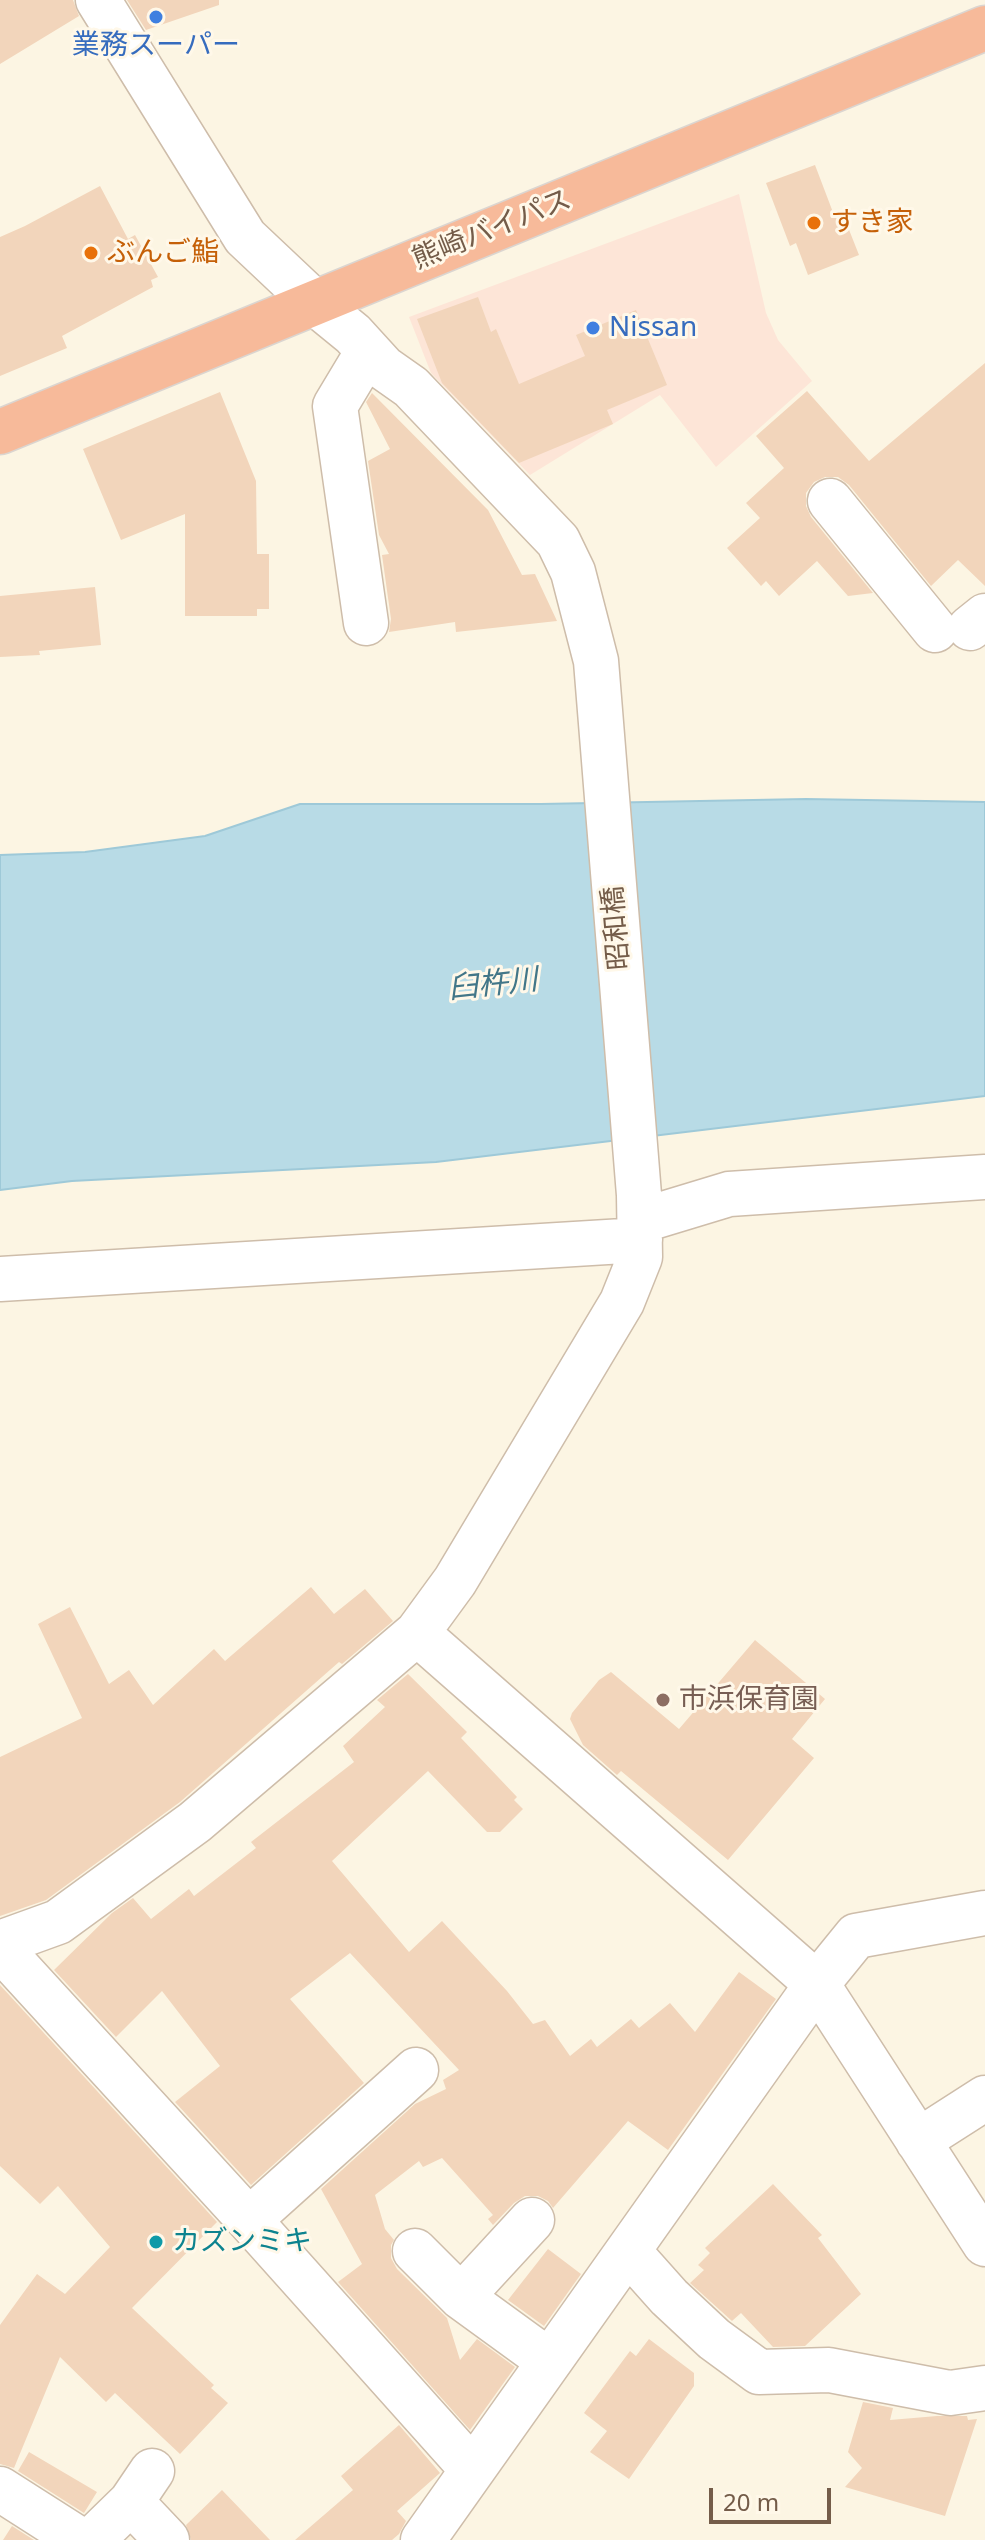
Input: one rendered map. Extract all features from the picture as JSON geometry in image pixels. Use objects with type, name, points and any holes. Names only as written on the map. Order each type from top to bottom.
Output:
[{"type":"highway","name":"熊崎バイパス","points":[[0,432],[985,28]]},
{"type":"street","name":"昭和橋","points":[[0,1945],[58,1922],[195,1822],[417,1633],[455,1581],[622,1302],[640,1257],[596,661],[573,572],[558,541],[411,387],[384,368],[353,334],[245,237],[98,0]]},
{"type":"street","points":[[366,623],[335,406],[368,351]]},
{"type":"street","points":[[830,501],[963,625]]},
{"type":"street","points":[[0,1279],[639,1218],[729,1194],[985,1177]]},
{"type":"street","points":[[417,1633],[817,1984],[985,2244]]},
{"type":"street","points":[[423,2540],[817,1984],[856,1936],[985,1913]]},
{"type":"street","points":[[0,1945],[472,2469]]},
{"type":"street","points":[[249,2220],[416,2070]]},
{"type":"street","points":[[918,2141],[985,2098]]},
{"type":"street","points":[[461,2297],[532,2220]]},
{"type":"street","points":[[415,2251],[461,2297],[549,2361]]},
{"type":"street","points":[[628,2251],[669,2297],[714,2339],[759,2372],[829,2370],[967,2390],[985,2367]]},
{"type":"street","points":[[92,2540],[142,2486],[167,2540]]},
{"type":"street","points":[[0,2489],[80,2540]]},
{"type":"shaded area","name":"Nissan","points":[[739,194],[766,313],[778,340],[812,381],[716,467],[660,395],[530,475],[431,373],[409,317]]},
{"type":"water","name":"臼杵川","points":[[806,799],[985,802],[985,1096],[436,1162],[72,1181],[0,1190],[0,855],[85,852],[205,836],[300,804]]},
{"type":"building","points":[[0,0],[73,0],[79,16],[0,64]]},
{"type":"building","name":"業務スーパー","points":[[127,0],[219,0],[219,5],[146,30]]},
{"type":"building","name":"すき家","points":[[815,165],[834,215],[842,212],[859,255],[808,275],[796,243],[790,246],[766,183]]},
{"type":"building","points":[[100,186],[128,239],[135,235],[158,277],[151,280],[153,287],[62,336],[67,348],[0,376],[0,237]]},
{"type":"building","points":[[478,297],[491,332],[496,329],[519,384],[585,356],[576,335],[636,310],[667,385],[607,410],[613,424],[519,463],[442,383],[417,319]]},
{"type":"building","points":[[985,363],[985,586],[958,560],[931,586],[849,485],[838,477],[825,477],[814,482],[806,493],[806,506],[811,517],[873,593],[848,596],[817,561],[779,596],[766,581],[761,586],[727,548],[760,518],[746,503],[784,468],[756,436],[807,391],[869,461]]},
{"type":"building","points":[[220,392],[256,481],[257,554],[269,554],[269,609],[257,609],[257,616],[185,616],[185,514],[121,540],[83,449]]},
{"type":"building","points":[[372,393],[488,510],[522,575],[535,574],[557,621],[456,632],[455,622],[389,632],[391,619],[382,555],[389,554],[379,535],[368,461],[390,449],[366,402]]},
{"type":"building","points":[[95,587],[101,645],[39,651],[40,655],[0,657],[0,596]]},
{"type":"building","points":[[311,1587],[334,1614],[365,1589],[393,1621],[342,1664],[339,1662],[180,1802],[46,1900],[0,1916],[0,1757],[82,1718],[38,1624],[70,1607],[109,1684],[129,1670],[153,1705],[214,1649],[225,1661]]},
{"type":"building","points":[[755,1640],[825,1699],[792,1739],[814,1758],[728,1860],[621,1771],[617,1775],[583,1745],[570,1719],[599,1680],[611,1672],[679,1729]]},
{"type":"building","points":[[408,1674],[467,1732],[461,1738],[517,1797],[514,1800],[523,1809],[500,1832],[487,1832],[428,1771],[332,1861],[409,1952],[442,1921],[533,2024],[545,2020],[570,2056],[591,2039],[597,2047],[631,2019],[639,2028],[670,2003],[695,2032],[739,1972],[776,1999],[668,2150],[628,2121],[553,2208],[538,2196],[525,2196],[493,2225],[488,2219],[493,2215],[442,2158],[423,2167],[419,2161],[375,2195],[385,2229],[394,2240],[391,2258],[397,2269],[447,2318],[460,2360],[477,2339],[515,2367],[470,2430],[338,2282],[362,2264],[321,2189],[415,2104],[446,2089],[443,2080],[459,2070],[350,1953],[290,1999],[364,2083],[251,2185],[175,2102],[220,2066],[162,1991],[116,2037],[54,1970],[112,1913],[133,1898],[151,1919],[189,1889],[194,1896],[256,1848],[251,1842],[354,1762],[343,1746],[385,1707],[377,1700]]},
{"type":"building","points":[[0,1985],[217,2222],[132,2308],[214,2385],[211,2388],[228,2403],[180,2454],[115,2393],[106,2402],[60,2357],[14,2468],[0,2464],[0,2325],[37,2274],[65,2294],[110,2247],[58,2186],[40,2204],[0,2166]]},
{"type":"building","points":[[773,2184],[822,2235],[818,2238],[861,2294],[805,2346],[773,2347],[741,2313],[732,2321],[690,2283],[704,2270],[698,2265],[710,2253],[705,2248]]},
{"type":"building","points":[[548,2249],[581,2274],[544,2326],[508,2300]]},
{"type":"building","points":[[649,2339],[694,2373],[694,2386],[629,2479],[590,2452],[607,2431],[584,2413],[630,2351],[636,2356]]},
{"type":"building","points":[[863,2402],[893,2408],[890,2420],[937,2416],[977,2419],[945,2516],[845,2487],[862,2468],[848,2452]]},
{"type":"building","points":[[399,2425],[440,2473],[397,2511],[406,2521],[399,2534],[392,2540],[295,2540],[353,2490],[341,2476]]},
{"type":"building","points":[[29,2452],[97,2492],[84,2513],[18,2471]]},
{"type":"building","points":[[222,2490],[270,2540],[191,2540],[186,2525]]},
{"type":"building","points":[[12,2526],[34,2540],[3,2540]]},
{"type":"place","name":"業務スーパー","points":[[156,17]]},
{"type":"place","name":"すき家","points":[[814,223]]},
{"type":"place","name":"ぶんご鮨","points":[[91,253]]},
{"type":"place","name":"Nissan","points":[[593,328]]},
{"type":"place","name":"市浜保育園","points":[[663,1700]]},
{"type":"place","name":"カズンミキ","points":[[156,2242]]}]
